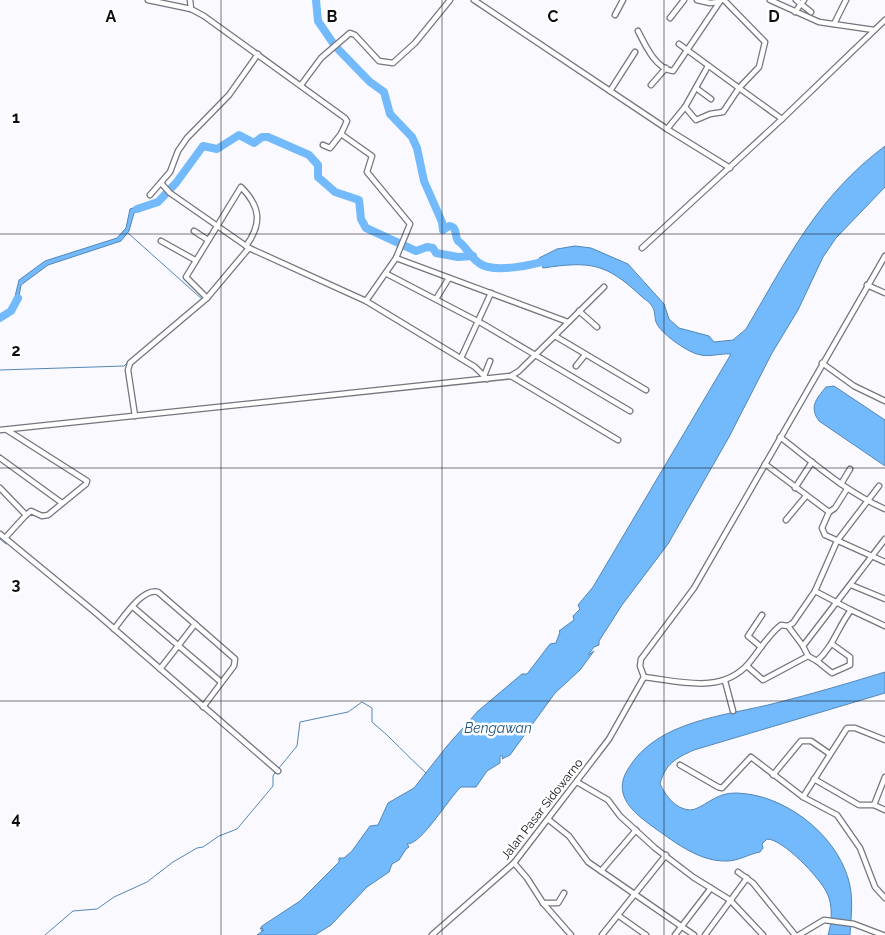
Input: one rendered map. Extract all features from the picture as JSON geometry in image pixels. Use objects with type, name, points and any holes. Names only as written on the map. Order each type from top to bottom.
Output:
[{"type":"street","points":[[148,0],[191,9],[258,54],[346,118],[347,121],[341,134],[330,148],[323,145]]},
{"type":"street","points":[[190,0],[191,9]]},
{"type":"street","points":[[301,85],[332,48],[348,33],[353,33],[379,62],[393,63],[415,42],[450,0]]},
{"type":"street","points":[[474,0],[666,129],[730,168]]},
{"type":"street","points":[[615,15],[623,0]]},
{"type":"street","points":[[670,18],[684,0]]},
{"type":"street","points":[[696,0],[710,3],[721,1]]},
{"type":"street","points":[[770,0],[818,22],[874,30]]},
{"type":"street","points":[[796,0],[803,2],[812,12]]},
{"type":"street","points":[[834,24],[846,0]]},
{"type":"street","points":[[638,31],[646,48],[666,68],[673,71],[721,1]]},
{"type":"street","points":[[685,107],[696,120],[710,114],[723,112],[740,88],[759,67],[765,42],[721,1]]},
{"type":"street","points":[[795,12],[803,2]]},
{"type":"street","points":[[642,248],[782,120],[885,20]]},
{"type":"street","points":[[679,44],[687,52],[740,88],[782,120]]},
{"type":"street","points":[[610,91],[635,52]]},
{"type":"street","points":[[150,195],[162,184],[170,172],[178,151],[187,138],[229,95],[258,54]]},
{"type":"street","points":[[666,129],[685,107],[708,66]]},
{"type":"street","points":[[651,85],[666,68]]},
{"type":"street","points":[[696,88],[711,99]]},
{"type":"street","points":[[341,134],[372,156],[367,172],[409,222],[409,230],[396,258],[387,274],[366,301]]},
{"type":"street","points":[[162,184],[170,193],[248,247],[366,301],[461,358],[486,377]]},
{"type":"street","points":[[135,416],[128,370],[130,363],[206,297],[248,247],[257,230],[258,222],[254,206],[241,187],[186,276],[206,297]]},
{"type":"street","points":[[194,231],[208,240]]},
{"type":"street","points":[[161,241],[196,260]]},
{"type":"street","points":[[879,486],[837,541],[815,591],[793,623],[788,626],[778,627],[747,666],[726,681],[696,684],[644,677],[640,666],[641,660],[694,588],[885,256]]},
{"type":"street","points":[[396,258],[568,322]]},
{"type":"street","points":[[880,264],[885,267]]},
{"type":"street","points":[[387,274],[479,322],[630,411]]},
{"type":"street","points":[[436,298],[449,278]]},
{"type":"street","points":[[867,285],[885,294]]},
{"type":"street","points":[[0,430],[486,377],[511,376],[536,355],[604,287]]},
{"type":"street","points":[[461,358],[491,293]]},
{"type":"street","points":[[579,311],[597,327]]},
{"type":"street","points":[[555,336],[646,390]]},
{"type":"street","points":[[576,366],[585,354]]},
{"type":"street","points":[[486,377],[490,361]]},
{"type":"street","points":[[822,363],[854,386],[885,401]]},
{"type":"street","points":[[511,376],[618,440]]},
{"type":"street","points":[[5,538],[26,514],[34,511],[45,516],[86,484],[86,480],[7,430]]},
{"type":"street","points":[[780,437],[847,489],[885,510]]},
{"type":"street","points":[[1,460],[62,503]]},
{"type":"street","points":[[795,488],[812,462]]},
{"type":"street","points":[[765,464],[829,512]]},
{"type":"street","points":[[840,484],[850,469]]},
{"type":"street","points":[[0,488],[26,514]]},
{"type":"street","points":[[847,489],[835,508],[829,512],[823,524],[822,532],[837,541],[885,562]]},
{"type":"street","points":[[786,520],[806,496]]},
{"type":"street","points":[[0,534],[114,629],[278,771]]},
{"type":"street","points":[[803,646],[885,539]]},
{"type":"street","points":[[851,585],[885,599]]},
{"type":"street","points":[[114,629],[144,594],[154,590],[235,659],[234,666],[203,707]]},
{"type":"street","points":[[815,591],[836,604],[885,626]]},
{"type":"street","points":[[133,607],[221,682]]},
{"type":"street","points":[[817,661],[832,644],[838,628],[851,610]]},
{"type":"street","points":[[761,647],[748,636],[762,615]]},
{"type":"street","points":[[160,669],[195,624]]},
{"type":"street","points":[[788,626],[808,656],[832,673],[850,665],[850,657],[832,644]]},
{"type":"street","points":[[747,666],[763,680],[808,656]]},
{"type":"street","name":"Jalan Pasar Sidowarno","points":[[432,935],[514,863],[549,820],[609,739],[644,677]]},
{"type":"street","points":[[726,681],[733,711]]},
{"type":"street","points":[[803,797],[849,728],[885,740]]},
{"type":"street","points":[[773,775],[801,741],[810,741],[830,754]]},
{"type":"street","points":[[680,765],[718,787],[725,787],[749,758],[754,758],[803,797],[837,815],[860,848],[875,887],[885,898]]},
{"type":"street","points":[[874,805],[885,777]]},
{"type":"street","points":[[814,779],[859,805],[874,805],[885,810]]},
{"type":"street","points":[[577,782],[608,800],[620,816],[666,855],[730,900],[763,935]]},
{"type":"street","points":[[549,820],[569,836],[588,862],[694,935]]},
{"type":"street","points":[[601,871],[636,830]]},
{"type":"street","points":[[602,935],[666,855]]},
{"type":"street","points":[[514,863],[527,878],[543,904],[571,935]]},
{"type":"street","points":[[738,872],[747,878],[777,910],[795,935]]},
{"type":"street","points":[[705,935],[747,878]]},
{"type":"street","points":[[675,935],[711,888]]},
{"type":"street","points":[[543,904],[558,903],[564,893]]},
{"type":"street","points":[[619,916],[646,935]]},
{"type":"street","points":[[799,935],[824,920],[854,924],[883,935]]},
{"type":"water","name":"Bengawan","points":[[885,146],[885,187],[836,238],[823,257],[798,310],[772,353],[729,437],[668,544],[622,605],[599,641],[599,645],[594,647],[588,655],[594,651],[580,670],[555,693],[510,755],[502,759],[503,756],[500,756],[500,763],[487,771],[476,787],[461,787],[427,830],[413,842],[407,844],[409,847],[399,860],[392,864],[389,872],[367,887],[331,925],[315,935],[257,935],[264,930],[261,931],[263,928],[260,929],[262,926],[300,901],[339,862],[339,858],[344,858],[352,851],[370,826],[378,825],[388,803],[414,788],[478,711],[522,674],[527,674],[550,644],[556,643],[559,631],[574,620],[573,616],[580,609],[578,605],[593,587],[731,354],[701,355],[681,346],[660,328],[650,303],[629,285],[607,271],[585,265],[543,268],[539,258],[557,249],[575,246],[591,248],[628,264],[664,304],[669,319],[679,328],[709,336],[714,342],[733,340],[746,329],[791,253],[822,208],[840,186]]},
{"type":"water","points":[[145,204],[145,209],[134,213],[129,231],[121,241],[48,265],[21,285],[17,307],[13,305],[19,280],[45,261],[117,238],[126,228],[130,209]]},
{"type":"water","points":[[834,386],[885,420],[885,466],[819,421],[814,411],[815,403],[826,387]]},
{"type":"water","points":[[885,672],[885,693],[694,750],[672,762],[665,771],[660,784],[675,804],[685,809],[695,809],[722,795],[736,793],[754,795],[771,800],[788,808],[804,819],[819,831],[831,845],[841,861],[848,878],[852,899],[850,935],[828,935],[831,914],[827,893],[809,869],[782,845],[767,839],[762,844],[763,848],[760,852],[739,859],[731,861],[707,858],[680,846],[648,823],[633,811],[624,796],[622,788],[623,779],[628,769],[641,753],[656,740],[674,730],[694,722],[790,700]]},
{"type":"waterway","points":[[316,0],[318,21],[335,46],[370,82],[384,92],[390,114],[412,137],[417,148],[424,181],[442,222],[443,230],[449,226],[454,228],[458,241],[476,261],[485,266],[494,268],[514,267],[535,264],[551,259]]},
{"type":"waterway","points":[[137,209],[158,202],[176,183],[203,146],[217,149],[239,135],[254,143],[262,137],[268,137],[309,155],[318,165],[318,177],[335,192],[359,200],[361,219],[366,228],[416,251],[427,247],[433,248],[436,253],[458,257],[473,256]]},
{"type":"waterway","points":[[128,233],[203,300]]},
{"type":"waterway","points":[[0,318],[11,311],[18,298]]},
{"type":"waterway","points":[[0,370],[124,366],[127,363]]},
{"type":"waterway","points":[[0,432],[7,432]]},
{"type":"waterway","points":[[0,539],[6,544]]},
{"type":"waterway","points":[[279,768],[297,746],[300,722],[348,712],[362,702],[372,708],[372,722],[426,773]]},
{"type":"waterway","points":[[45,935],[73,911],[97,909],[114,897],[147,882],[173,862],[197,848],[203,847],[219,836],[237,829],[273,786],[273,776],[276,771]]}]
